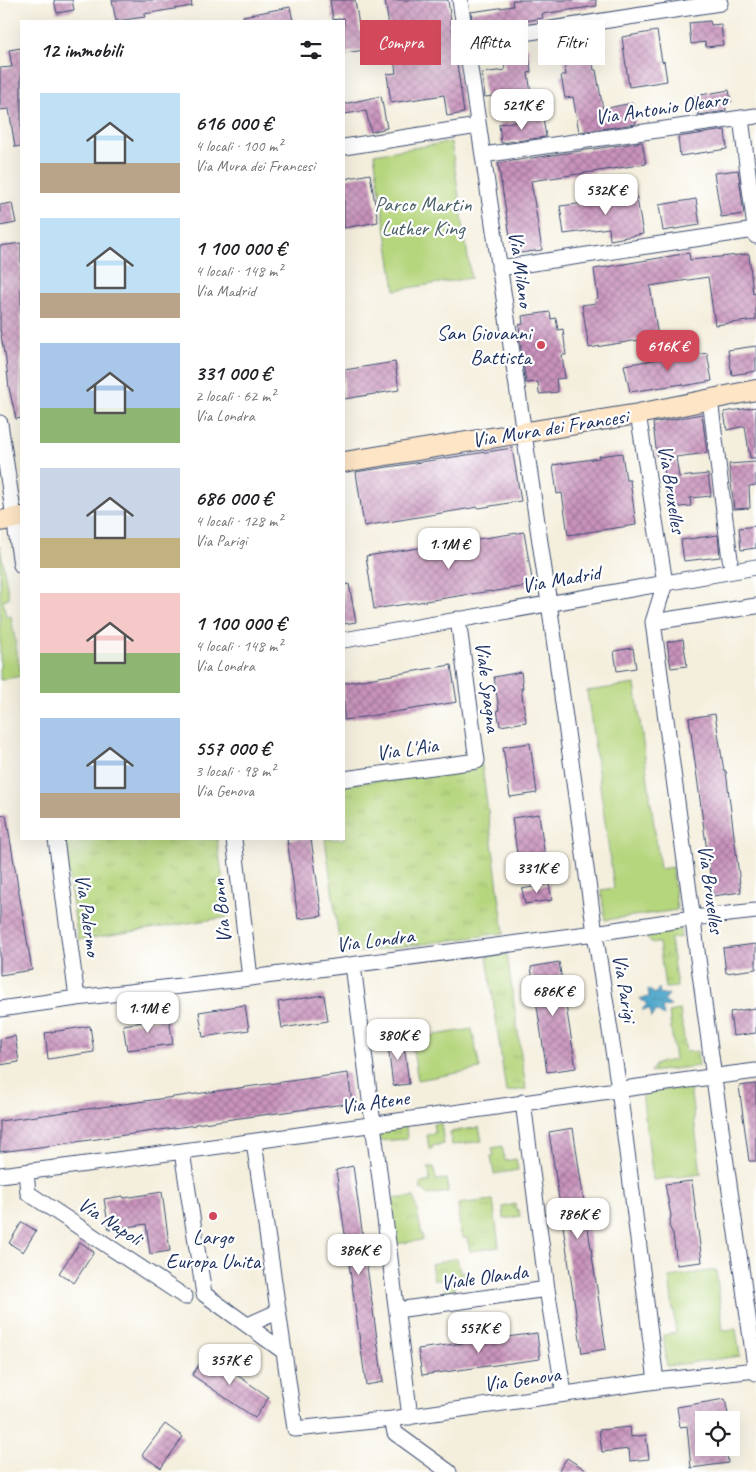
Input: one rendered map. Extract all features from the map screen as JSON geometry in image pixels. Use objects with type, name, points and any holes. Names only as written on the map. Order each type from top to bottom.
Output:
[{"type":"street","name":"Via Milano","points":[[460,0],[463,20]]},
{"type":"street","points":[[528,32],[720,3]]},
{"type":"street","name":"Via Milano","points":[[469,65],[548,603]]},
{"type":"street","name":"Via Antonio Olearo","points":[[483,155],[756,116]]},
{"type":"street","points":[[499,268],[756,233],[753,192],[741,118]]},
{"type":"street","points":[[345,147],[478,126]]},
{"type":"street","name":"Via Mura dei Francesi","points":[[345,462],[638,414],[756,390]]},
{"type":"street","points":[[710,399],[730,559]]},
{"type":"street","name":"Via Bruxelles","points":[[638,414],[665,583],[653,622],[756,1371]]},
{"type":"street","points":[[0,423],[12,518],[20,560]]},
{"type":"street","name":"Via Madrid","points":[[345,640],[756,567]]},
{"type":"street","name":"Via Parigi","points":[[548,603],[595,934],[620,1089],[656,1381]]},
{"type":"street","points":[[653,622],[756,606]]},
{"type":"street","name":"Viale Spagna","points":[[458,619],[476,761]]},
{"type":"street","name":"Via L'Aia","points":[[345,780],[476,761]]},
{"type":"street","name":"Via Palermo","points":[[56,840],[77,998]]},
{"type":"street","name":"Via Bonn","points":[[234,840],[250,978]]},
{"type":"street","name":"Via Londra","points":[[0,1009],[595,934],[693,918],[756,911]]},
{"type":"street","points":[[353,965],[410,1417]]},
{"type":"street","name":"Via Atene","points":[[0,1175],[182,1152],[523,1102],[756,1071]]},
{"type":"street","points":[[523,1102],[547,1289],[564,1394]]},
{"type":"street","points":[[254,1142],[283,1351]]},
{"type":"street","points":[[182,1152],[204,1294],[283,1351]]},
{"type":"street","name":"Via Napoli","points":[[26,1172],[28,1193],[185,1297]]},
{"type":"street","name":"Viale Olanda","points":[[397,1310],[547,1289]]},
{"type":"street","points":[[248,1325],[277,1312]]},
{"type":"street","name":"Via Genova","points":[[283,1351],[295,1429],[410,1417],[656,1381],[756,1371]]},
{"type":"street","points":[[392,1419],[395,1433],[449,1472]]},
{"type":"green space","name":"Parco Martin Luther King","points":[[451,142],[471,278],[395,290],[374,154]]},
{"type":"green space","points":[[0,546],[9,598],[3,600],[6,616],[11,616],[20,676],[0,680]]},
{"type":"green space","points":[[635,684],[660,869],[672,867],[677,910],[605,920],[601,890],[614,888],[587,691]]},
{"type":"green space","points":[[482,766],[504,933],[341,955],[325,840],[345,840],[345,785]]},
{"type":"green space","points":[[63,840],[217,840],[228,917],[78,940]]},
{"type":"green space","points":[[680,929],[681,937],[670,939],[677,987],[665,988],[659,943],[653,943],[642,935]]},
{"type":"green space","points":[[507,954],[526,1089],[506,1092],[487,956]]},
{"type":"green space","points":[[680,1010],[686,1052],[697,1051],[699,1066],[650,1072],[657,1063],[675,1060],[669,1012]]},
{"type":"green space","points":[[472,1029],[480,1069],[418,1080],[411,1039]]},
{"type":"green space","points":[[690,1086],[701,1174],[653,1180],[642,1093]]},
{"type":"green space","points":[[441,1123],[444,1144],[432,1146],[432,1149],[429,1149],[427,1135],[435,1133],[433,1124]]},
{"type":"green space","points":[[406,1126],[407,1139],[378,1141],[377,1133]]},
{"type":"green space","points":[[479,1127],[482,1141],[452,1145],[450,1132]]},
{"type":"green space","points":[[502,1146],[505,1161],[516,1159],[518,1170],[494,1174],[491,1156],[494,1155],[492,1148]]},
{"type":"green space","points":[[429,1167],[434,1167],[436,1180],[447,1179],[448,1192],[428,1195],[423,1189],[421,1190],[420,1183],[430,1181]]},
{"type":"green space","points":[[414,1197],[423,1240],[394,1244],[388,1199]]},
{"type":"green space","points":[[493,1200],[499,1247],[470,1251],[467,1238],[463,1238],[462,1233],[460,1233],[458,1204]]},
{"type":"green space","points":[[515,1204],[520,1216],[504,1219],[503,1207]]},
{"type":"green space","points":[[457,1258],[460,1272],[465,1271],[467,1278],[454,1279],[455,1295],[446,1295],[444,1280],[434,1280],[431,1264]]},
{"type":"green space","points":[[716,1270],[723,1330],[736,1329],[740,1356],[667,1366],[663,1335],[676,1333],[669,1277]]},
{"type":"water","points":[[659,988],[660,995],[669,994],[664,1001],[671,1006],[662,1007],[664,1016],[656,1011],[652,1018],[650,1009],[642,1010],[647,1004],[640,999],[649,997],[648,989],[655,994]]},
{"type":"building","points":[[54,0],[72,0],[74,10],[57,13]]},
{"type":"building","points":[[112,0],[191,0],[192,6],[144,14],[145,17],[116,20]]},
{"type":"building","points":[[330,0],[355,0],[360,32],[360,51],[345,53],[344,18],[333,20]]},
{"type":"building","points":[[385,0],[448,0],[451,21],[451,65],[457,65],[464,113],[447,116],[444,95],[391,103],[387,74],[396,73],[395,65],[441,65],[441,20],[388,20]]},
{"type":"building","points":[[512,0],[596,0],[597,6],[542,14],[543,18],[528,20],[472,20],[471,12],[513,6]]},
{"type":"building","points":[[290,7],[293,20],[244,20],[243,16]]},
{"type":"building","points":[[710,21],[711,25],[721,24],[723,45],[706,47],[705,42],[691,44],[689,23]]},
{"type":"building","points":[[657,31],[667,81],[629,87],[622,37]]},
{"type":"building","points":[[528,47],[531,72],[528,73],[531,93],[504,97],[504,95],[485,97],[482,73],[505,70],[504,65],[528,65]]},
{"type":"building","points":[[20,48],[20,146],[15,147],[9,109],[0,110],[0,68],[12,67],[9,50]]},
{"type":"building","points":[[565,65],[593,65],[594,70],[596,70],[603,109],[632,103],[636,124],[579,132],[573,97],[565,98],[561,75],[566,75]]},
{"type":"building","points":[[729,90],[731,102],[725,103],[726,111],[698,115],[695,96]]},
{"type":"building","points":[[381,96],[387,128],[371,132],[366,111],[345,114],[345,104]]},
{"type":"building","points":[[543,118],[546,137],[501,143],[499,124]]},
{"type":"building","points":[[725,130],[727,149],[680,156],[678,137]]},
{"type":"building","points":[[642,142],[646,164],[531,181],[542,250],[513,254],[498,163]]},
{"type":"building","points":[[738,170],[744,214],[721,217],[714,173]]},
{"type":"building","points":[[370,174],[378,222],[345,228],[345,179]]},
{"type":"building","points":[[635,187],[643,234],[610,240],[609,228],[564,234],[560,206],[604,201],[604,196],[614,195],[614,191]]},
{"type":"building","points":[[696,199],[700,225],[663,231],[659,205]]},
{"type":"building","points":[[12,203],[16,223],[0,226],[0,205]]},
{"type":"building","points":[[20,243],[20,418],[16,419],[0,330],[0,246]]},
{"type":"building","points":[[689,253],[690,260],[749,254],[753,294],[756,293],[756,320],[715,325],[708,277],[650,286],[658,337],[589,348],[582,305],[596,303],[595,299],[598,298],[594,269]]},
{"type":"building","name":"San Giovanni Battista","points":[[550,312],[551,319],[556,318],[558,330],[563,329],[566,355],[562,355],[565,378],[556,379],[558,392],[539,394],[538,382],[526,383],[519,325],[523,324],[522,316]]},
{"type":"building","points":[[756,346],[756,371],[732,375],[728,350]]},
{"type":"building","points":[[707,353],[712,381],[630,392],[624,365]]},
{"type":"building","points":[[395,362],[399,390],[345,399],[345,370]]},
{"type":"building","points":[[756,407],[756,458],[750,458],[745,426],[727,430],[724,412]]},
{"type":"building","points":[[702,414],[707,453],[676,457],[679,477],[708,474],[711,496],[690,498],[691,506],[669,508],[663,462],[661,456],[657,457],[653,423]]},
{"type":"building","points":[[512,448],[521,501],[364,526],[356,472]]},
{"type":"building","points":[[622,453],[626,480],[630,480],[636,525],[568,535],[562,493],[557,494],[553,465]]},
{"type":"building","points":[[756,462],[756,485],[749,486],[750,508],[734,509],[729,464]]},
{"type":"building","points":[[756,526],[756,548],[741,550],[739,528]]},
{"type":"building","points":[[524,532],[533,585],[374,609],[366,556]]},
{"type":"building","points":[[718,535],[720,557],[684,561],[681,540]]},
{"type":"building","points":[[349,584],[356,622],[345,624],[345,585]]},
{"type":"building","points":[[683,639],[687,666],[671,668],[667,642]]},
{"type":"building","points":[[633,648],[636,668],[617,671],[614,651]]},
{"type":"building","points":[[451,665],[457,702],[345,720],[345,683]]},
{"type":"building","points":[[521,672],[523,688],[521,688],[526,722],[500,726],[494,677]]},
{"type":"building","points":[[715,714],[724,771],[726,771],[741,892],[713,896],[689,718]]},
{"type":"building","points":[[530,743],[537,793],[510,797],[503,747]]},
{"type":"building","points":[[539,814],[546,864],[519,868],[512,818]]},
{"type":"building","points":[[6,815],[32,970],[0,975],[0,816]]},
{"type":"building","points":[[287,840],[311,840],[322,916],[298,919]]},
{"type":"building","points":[[549,884],[552,900],[525,904],[522,889]]},
{"type":"building","points":[[756,944],[756,969],[726,973],[723,948]]},
{"type":"building","points":[[559,962],[576,1068],[547,1072],[531,967]]},
{"type":"building","points":[[324,995],[328,1021],[282,1028],[278,1002]]},
{"type":"building","points":[[245,1005],[249,1030],[203,1037],[199,1012]]},
{"type":"building","points":[[756,1008],[756,1033],[733,1036],[730,1012]]},
{"type":"building","points":[[169,1018],[173,1044],[127,1050],[123,1025]]},
{"type":"building","points":[[90,1026],[94,1052],[48,1059],[45,1033]]},
{"type":"building","points":[[15,1036],[19,1062],[0,1065],[0,1039]]},
{"type":"building","points":[[403,1036],[409,1084],[393,1086],[387,1038]]},
{"type":"building","points":[[348,1073],[352,1103],[0,1152],[0,1121]]},
{"type":"building","points":[[756,1084],[756,1161],[749,1161],[739,1086]]},
{"type":"building","points":[[573,1128],[606,1349],[582,1353],[549,1132]]},
{"type":"building","points":[[353,1166],[383,1382],[366,1385],[336,1170]]},
{"type":"building","points":[[692,1181],[702,1262],[677,1265],[673,1234],[669,1226],[671,1216],[665,1184]]},
{"type":"building","points":[[162,1192],[170,1251],[150,1254],[146,1224],[109,1230],[104,1199]]},
{"type":"building","points":[[22,1222],[36,1231],[23,1252],[9,1243]]},
{"type":"building","points":[[80,1242],[94,1252],[74,1283],[59,1273]]},
{"type":"building","points":[[537,1333],[540,1359],[422,1375],[418,1349]]},
{"type":"building","points":[[206,1354],[269,1397],[255,1418],[192,1375]]},
{"type":"building","points":[[725,1399],[727,1411],[695,1411],[695,1456],[727,1456],[728,1463],[691,1468],[687,1426],[680,1427],[677,1407]]},
{"type":"building","points":[[165,1424],[183,1437],[161,1468],[142,1455]]},
{"type":"building","points":[[630,1427],[631,1437],[646,1435],[649,1459],[630,1461],[629,1449],[602,1452],[599,1430]]},
{"type":"building","points":[[567,1458],[589,1472],[558,1472]]},
{"type":"place","name":"San Giovanni Battista","points":[[541,345]]},
{"type":"place","name":"Largo Europa Unita","points":[[213,1216]]}]
